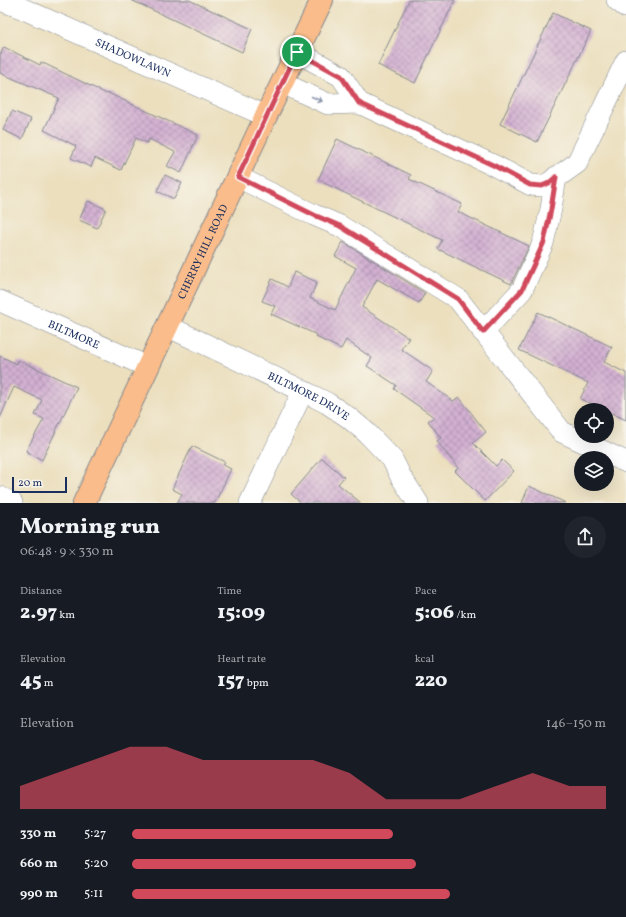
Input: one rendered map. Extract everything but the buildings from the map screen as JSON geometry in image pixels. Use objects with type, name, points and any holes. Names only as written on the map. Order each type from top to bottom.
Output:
[{"type":"main road","name":"CHERRY HILL ROAD","points":[[84,503],[322,0]]},
{"type":"street","name":"SHADOWLAWN","points":[[0,0],[266,116]]},
{"type":"street","points":[[616,0],[626,7]]},
{"type":"street","points":[[297,52],[341,76],[359,103]]},
{"type":"street","points":[[282,83],[328,104],[359,103],[495,166],[530,185],[542,186],[549,183],[577,163],[626,61]]},
{"type":"street","points":[[238,177],[314,215],[340,226],[458,299],[562,432],[626,462]]},
{"type":"street","points":[[483,332],[522,290],[544,242],[556,177]]},
{"type":"street","name":"BILTMORE","points":[[0,301],[148,367]]},
{"type":"street","name":"BILTMORE DRIVE","points":[[167,326],[303,391],[348,417],[367,432],[392,459],[401,477],[418,503]]},
{"type":"street","points":[[250,503],[303,391]]},
{"type":"route","points":[[297,52],[341,76],[359,103],[495,166],[530,185],[542,186],[549,183],[556,177],[544,242],[522,290],[483,332],[458,299],[340,226],[314,215],[238,177],[297,52]]}]
